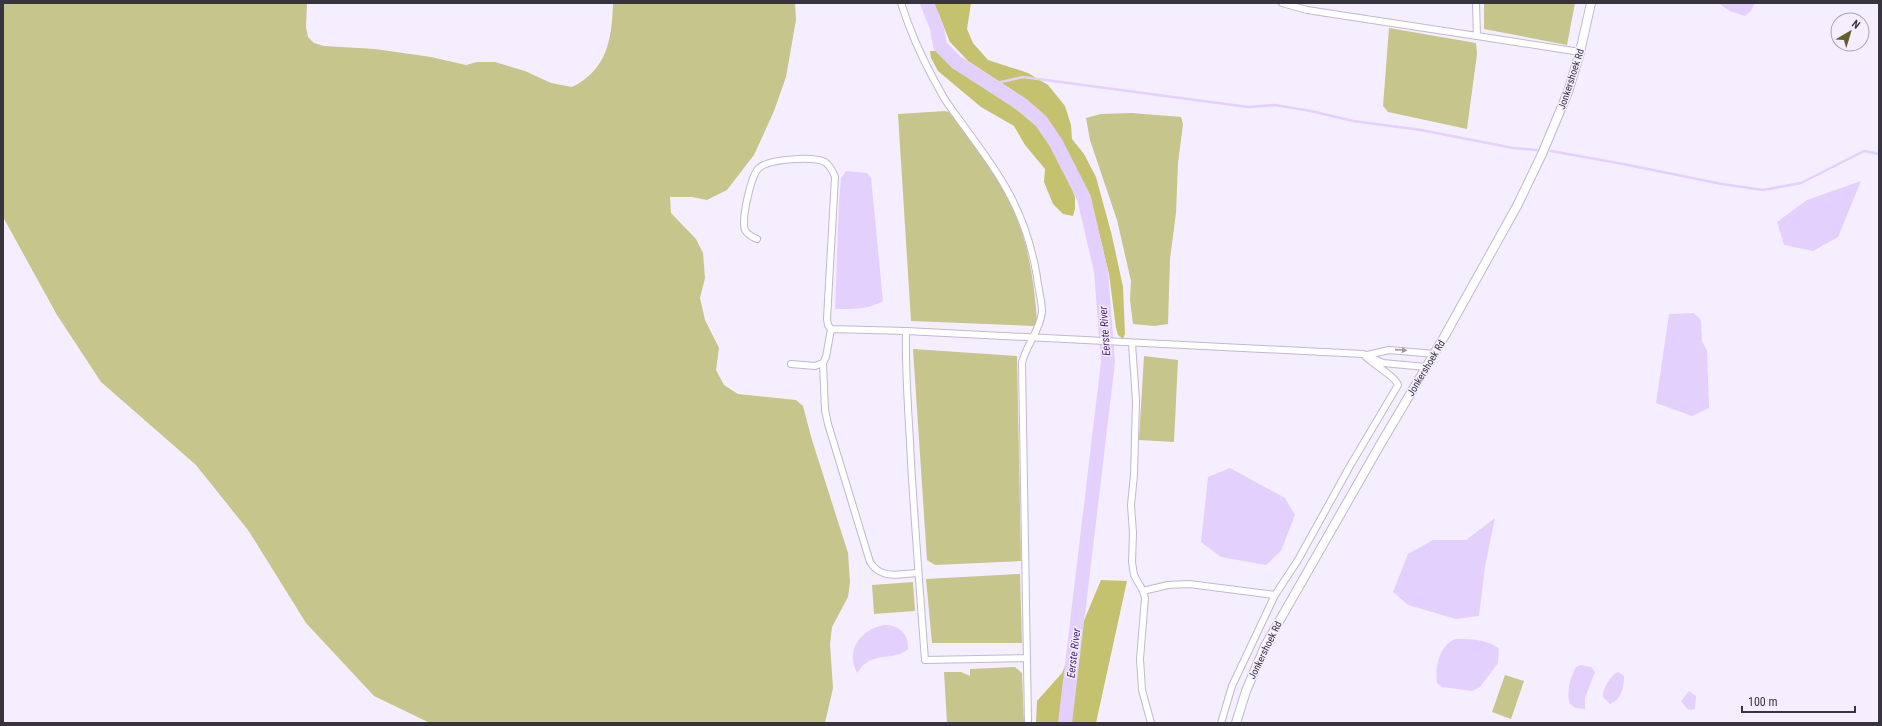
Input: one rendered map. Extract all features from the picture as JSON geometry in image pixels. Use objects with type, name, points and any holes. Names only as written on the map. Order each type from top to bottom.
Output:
[{"type":"street","points":[[901,3],[914,41],[947,103],[991,163],[1008,190],[1022,218],[1034,263],[1041,306],[1040,318],[1034,338],[1026,349],[1022,363],[1028,723]]},
{"type":"street","points":[[1282,3],[1308,10],[1580,52]]},
{"type":"street","points":[[1476,3],[1477,36]]},
{"type":"street","name":"Jonkershoek Rd","points":[[1236,723],[1246,691],[1265,646],[1376,452],[1435,354],[1517,206],[1542,154],[1568,92],[1580,52],[1591,3]]},
{"type":"street","points":[[757,239],[748,234],[744,226],[752,180],[756,172],[763,165],[774,161],[818,160],[828,165],[835,177],[827,319],[828,326],[831,329],[826,357],[823,363],[825,410],[828,424],[870,562],[877,571],[887,575],[918,573]]},
{"type":"street","points":[[831,329],[906,331],[1121,343],[1180,344],[1365,354],[1389,350],[1435,354]]},
{"type":"street","points":[[906,331],[906,364],[918,573],[925,660],[1027,658]]},
{"type":"street","points":[[1132,343],[1136,401],[1134,475],[1131,505],[1133,533],[1132,562],[1134,575],[1143,591],[1145,598],[1140,658],[1142,690],[1151,723]]},
{"type":"street","points":[[1365,354],[1383,363],[1426,367]]},
{"type":"street","points":[[1221,723],[1232,686],[1275,595],[1298,560],[1350,466],[1398,385],[1394,379],[1378,368],[1365,354]]},
{"type":"street","points":[[792,364],[815,366],[823,363]]},
{"type":"street","points":[[1143,591],[1168,585],[1189,584],[1275,595]]},
{"type":"shaded area","points":[[3,3],[307,3],[306,27],[308,37],[314,43],[324,46],[375,49],[431,57],[466,65],[477,62],[495,62],[525,71],[551,83],[572,87],[584,80],[593,72],[605,52],[611,29],[613,3],[795,3],[796,20],[786,77],[774,111],[754,155],[727,190],[707,200],[692,197],[670,197],[671,213],[696,239],[703,253],[705,278],[700,298],[705,320],[719,348],[716,370],[724,385],[738,394],[796,400],[803,406],[812,440],[848,553],[850,582],[848,597],[832,627],[830,644],[833,688],[825,723],[430,723],[374,696],[306,623],[248,530],[196,465],[101,382],[57,315],[3,217]]},
{"type":"shaded area","points":[[934,3],[971,3],[967,29],[973,43],[988,60],[1028,73],[1048,85],[1065,106],[1071,125],[1072,139],[1084,154],[1096,177],[1112,236],[1123,287],[1125,334],[1123,339],[1118,335],[1116,328],[1109,274],[1097,225],[1080,177],[1043,119],[1026,99],[968,61],[950,42]]},
{"type":"shaded area","points":[[1484,3],[1575,3],[1567,45],[1484,29]]},
{"type":"shaded area","points":[[1718,3],[1755,3],[1751,11],[1745,16],[1730,11]]},
{"type":"shaded area","points":[[1389,28],[1476,43],[1477,54],[1467,129],[1388,112],[1383,106]]},
{"type":"shaded area","points":[[930,51],[936,51],[1004,99],[1041,130],[1064,168],[1075,197],[1075,209],[1073,216],[1063,214],[1053,204],[1044,182],[1045,169],[1025,145],[1014,126],[981,107],[938,71],[931,58]]},
{"type":"shaded area","points":[[949,112],[987,163],[1000,184],[1013,210],[1024,240],[1034,288],[1037,321],[1034,326],[911,321],[898,114]]},
{"type":"shaded area","points":[[1132,113],[1181,117],[1183,124],[1178,163],[1176,213],[1170,259],[1168,324],[1154,326],[1133,324],[1130,300],[1131,281],[1117,220],[1090,140],[1086,118],[1101,114]]},
{"type":"shaded area","points":[[846,171],[867,173],[871,178],[883,301],[872,306],[854,309],[835,309],[839,203],[841,178]]},
{"type":"shaded area","points":[[1861,181],[1838,237],[1813,251],[1784,245],[1777,222],[1807,200]]},
{"type":"shaded area","points":[[1694,313],[1701,320],[1702,341],[1707,351],[1709,408],[1692,416],[1656,403],[1669,314]]},
{"type":"shaded area","points":[[913,349],[1017,356],[1021,561],[935,565],[927,560]]},
{"type":"shaded area","points":[[1144,356],[1178,360],[1174,442],[1139,440]]},
{"type":"shaded area","points":[[1230,468],[1285,498],[1295,515],[1281,551],[1266,565],[1221,557],[1201,542],[1208,477]]},
{"type":"shaded area","points":[[1495,518],[1485,566],[1479,616],[1456,619],[1408,605],[1393,592],[1408,554],[1433,540],[1466,540]]},
{"type":"shaded area","points":[[1020,574],[1022,643],[932,643],[926,579]]},
{"type":"shaded area","points":[[1101,580],[1127,581],[1096,723],[1036,723],[1037,701],[1062,673]]},
{"type":"shaded area","points":[[913,582],[915,611],[874,614],[872,585]]},
{"type":"shaded area","points":[[883,625],[894,626],[902,631],[907,639],[908,649],[899,654],[871,660],[863,665],[857,673],[853,657],[854,649],[857,643],[868,632]]},
{"type":"shaded area","points":[[1455,639],[1484,641],[1499,649],[1498,663],[1480,687],[1472,691],[1442,687],[1437,683],[1439,658],[1445,647]]},
{"type":"shaded area","points":[[1581,665],[1591,667],[1595,672],[1585,698],[1585,709],[1575,708],[1570,704],[1568,695],[1570,681],[1574,671],[1576,667]]},
{"type":"shaded area","points":[[1015,667],[1022,673],[1024,723],[947,723],[944,672],[961,672],[970,676],[970,669]]},
{"type":"shaded area","points":[[1618,672],[1624,676],[1622,692],[1614,702],[1610,704],[1603,697],[1604,690],[1610,679]]},
{"type":"shaded area","points":[[1505,675],[1524,681],[1511,719],[1492,712]]},
{"type":"shaded area","points":[[1689,691],[1696,696],[1695,709],[1688,710],[1681,701]]},
{"type":"waterway","name":"Eerste River","points":[[927,3],[937,28],[940,46],[956,62],[1024,106],[1041,121],[1056,143],[1084,198],[1101,271],[1108,362],[1065,723]]},
{"type":"waterway","points":[[992,84],[1023,77],[1248,107],[1275,105],[1311,111],[1353,121],[1421,130],[1513,148],[1537,150]]},
{"type":"waterway","points":[[1551,151],[1722,184],[1763,190],[1801,183],[1864,151],[1879,154]]}]
